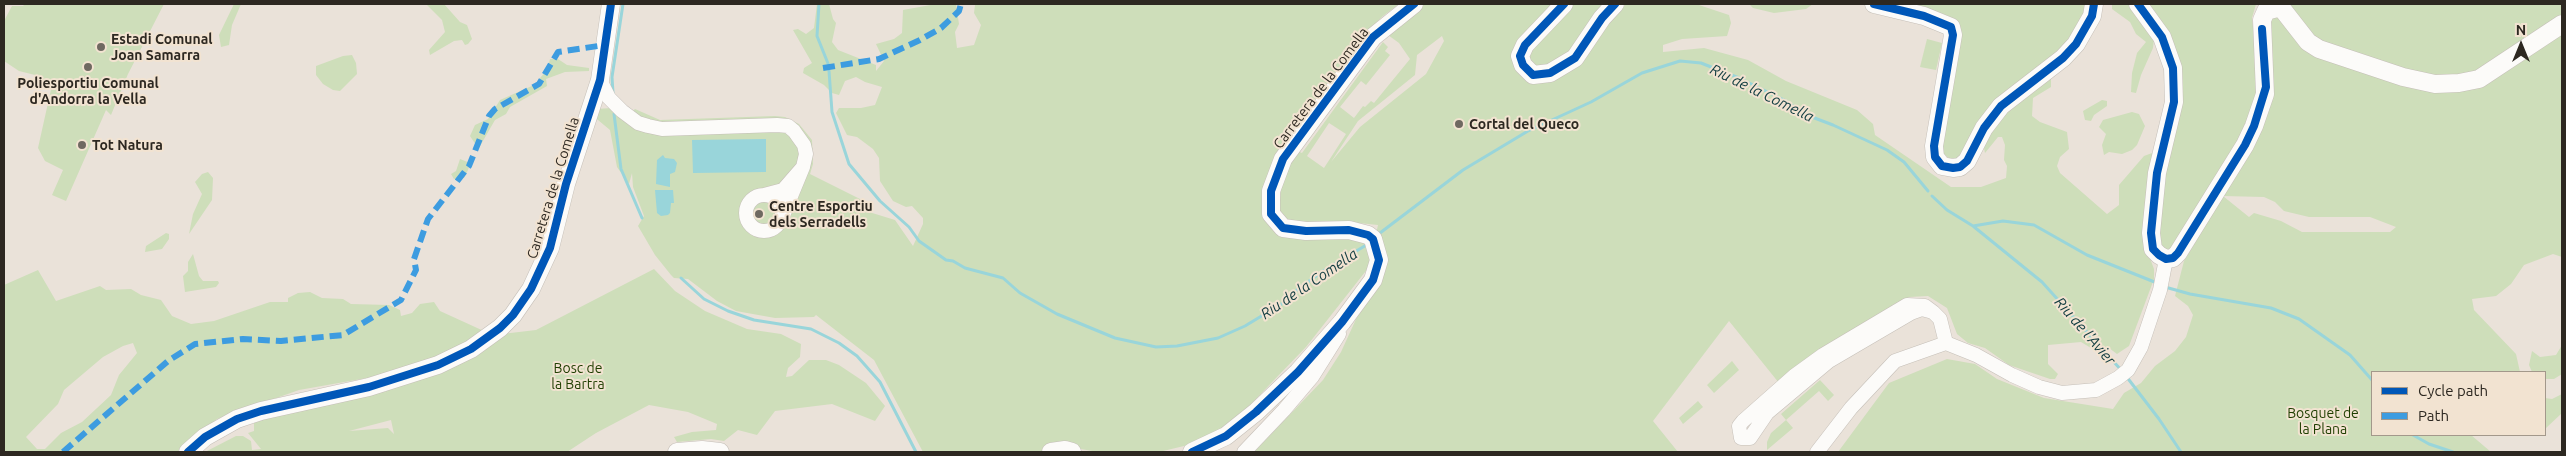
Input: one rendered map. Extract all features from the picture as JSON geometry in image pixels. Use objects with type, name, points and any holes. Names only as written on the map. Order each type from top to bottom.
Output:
[{"type":"main road","name":"Carretera de la Comella","points":[[188,452],[205,437],[236,420],[261,411],[369,387],[421,371],[455,358],[500,328],[523,301],[541,269],[550,248],[569,171],[600,80],[611,4]]},
{"type":"main road","name":"Carretera de la Comella","points":[[1192,452],[1226,436],[1256,412],[1298,372],[1342,322],[1373,280],[1379,260],[1376,244],[1368,235],[1349,230],[1306,231],[1283,228],[1271,214],[1271,191],[1284,159],[1373,37],[1414,4]]},
{"type":"main road","points":[[1564,4],[1524,46],[1520,56],[1523,65],[1533,75],[1550,73],[1575,58],[1602,18],[1615,4]]},
{"type":"main road","points":[[1874,4],[1924,16],[1951,27],[1953,35],[1934,146],[1935,157],[1938,162],[1942,166],[1953,168],[1960,167],[1967,161],[1984,128],[2001,106],[2063,58],[2076,44],[2092,16],[2094,4]]},
{"type":"main road","points":[[2138,4],[2162,37],[2173,68],[2174,102],[2157,173],[2151,233],[2153,248],[2158,255],[2166,259],[2173,258],[2178,253],[2245,145],[2254,126],[2266,87],[2262,20],[2266,11],[2277,8],[2283,10],[2308,42],[2319,49],[2403,77],[2435,84],[2459,83],[2479,79],[2562,24]]},
{"type":"main road","points":[[677,452],[702,450],[720,452]]},
{"type":"main road","points":[[1051,452],[1065,450],[1072,452]]},
{"type":"street","points":[[600,80],[609,98],[627,116],[648,126],[662,129],[777,125],[788,126],[794,131],[804,145],[806,154],[803,167],[781,219],[769,231],[752,227],[746,216],[746,210],[752,200],[762,195],[783,190],[803,167]]},
{"type":"street","points":[[762,195],[778,202],[782,212],[781,219]]},
{"type":"street","points":[[1817,452],[1851,408],[1895,361],[1946,343],[1976,355],[2039,387],[2062,393],[2096,390],[2123,374],[2141,347],[2162,285],[2166,259]]},
{"type":"street","points":[[1933,312],[1922,310],[1911,313],[1829,362],[1767,413],[1750,438],[1741,438],[1739,426],[1823,355],[1908,305],[1925,306],[1933,312],[1940,319],[1946,343]]},
{"type":"street","points":[[1244,452],[1312,377],[1342,329],[1342,322]]},
{"type":"green space","points":[[25,4],[164,4],[128,74],[111,115],[106,110],[66,201],[52,195],[63,170],[45,161],[38,148],[52,85],[34,77],[35,75],[19,71],[4,61],[4,21],[12,6],[23,6]]},
{"type":"green space","points":[[234,4],[241,4],[232,25],[229,45],[221,47],[219,35]]},
{"type":"green space","points":[[426,4],[444,4],[460,22],[467,25],[472,39],[468,44],[465,45],[462,40],[454,41],[430,55],[429,50],[445,32],[442,20]]},
{"type":"green space","points":[[817,4],[829,4],[836,23],[832,42],[838,50],[876,65],[876,71],[884,61],[876,44],[894,39],[902,33],[903,10],[936,4],[956,4],[959,24],[955,32],[957,48],[974,45],[981,25],[974,13],[975,5],[984,4],[1399,4],[1362,36],[1276,157],[1268,221],[1362,239],[1370,257],[1369,267],[1306,347],[1248,407],[1213,439],[1159,452],[1098,452],[1075,448],[1044,452],[923,452],[874,360],[816,315],[814,317],[775,318],[736,311],[717,301],[688,279],[674,278],[671,275],[655,255],[638,226],[644,216],[633,187],[632,173],[629,184],[617,167],[610,130],[592,115],[597,109],[611,108],[623,121],[635,109],[660,120],[785,117],[799,124],[812,140],[813,164],[810,174],[872,205],[869,212],[895,220],[913,246],[923,224],[923,218],[912,206],[906,207],[893,201],[880,181],[879,158],[873,149],[857,137],[847,135],[836,113],[839,108],[861,108],[875,105],[882,87],[856,77],[845,81],[839,95],[832,93],[824,85],[803,73],[804,68],[812,63],[793,30],[798,29],[806,34],[814,28]]},
{"type":"green space","points":[[1425,4],[1556,4],[1517,46],[1524,75],[1589,50],[1599,39],[1611,18],[1626,4],[1696,4],[1729,15],[1731,23],[1727,36],[1682,39],[1663,45],[1663,52],[1704,48],[1748,60],[1786,81],[1857,110],[1873,124],[1875,135],[1951,187],[1981,187],[2006,178],[2005,145],[2002,137],[1998,137],[1985,153],[1984,148],[1988,135],[2001,116],[2051,75],[2051,87],[2033,98],[2032,116],[2040,122],[2067,132],[2069,149],[2060,157],[2057,166],[2060,173],[2107,214],[2119,205],[2119,185],[2144,156],[2152,153],[2145,208],[2148,253],[2154,269],[2154,279],[2129,346],[2117,354],[2109,348],[2091,348],[2081,342],[2048,345],[2048,364],[2058,374],[2055,379],[2009,365],[1985,348],[1968,343],[1957,334],[1947,308],[1928,296],[1909,297],[1779,383],[1729,321],[1653,421],[1678,452],[1254,452],[1323,380],[1341,352],[1357,317],[1382,281],[1383,247],[1376,234],[1378,225],[1349,222],[1302,224],[1289,222],[1279,211],[1282,179],[1295,150],[1302,153],[1383,42],[1388,47],[1385,51],[1390,55],[1366,85],[1361,81],[1340,107],[1354,118],[1363,106],[1365,107],[1371,101],[1374,103],[1410,59],[1399,43],[1388,35]],"holes":[[[1442,36],[1444,41],[1426,74],[1360,127],[1331,162],[1358,121],[1415,75],[1417,55]],[[1329,123],[1346,134],[1324,168],[1307,156]]]},
{"type":"green space","points":[[1571,4],[1607,4],[1571,52],[1546,70],[1528,63],[1530,51]]},
{"type":"green space","points":[[1749,4],[1813,4],[1806,9],[1774,13],[1753,8]]},
{"type":"green space","points":[[1891,4],[2087,4],[2077,35],[1958,159],[1949,158],[1943,154],[1942,142],[1961,37]]},
{"type":"green space","points":[[2112,4],[2130,4],[2154,39],[2153,48],[2141,75],[2136,93],[2131,92],[2132,73],[2137,53],[2146,42],[2136,34],[2130,22],[2112,9]]},
{"type":"green space","points":[[2147,4],[2256,4],[2252,18],[2260,85],[2244,138],[2183,235],[2168,251],[2160,248],[2158,210],[2179,105]]},
{"type":"green space","name":"Bosquet de la Plana","points":[[2278,4],[2562,4],[2562,257],[2553,254],[2524,265],[2511,284],[2496,296],[2472,299],[2474,310],[2516,354],[2520,371],[2371,371],[2371,436],[2472,436],[2491,452],[1838,452],[1889,383],[1947,359],[1975,364],[1997,379],[2044,398],[2113,409],[2124,393],[2141,383],[2155,366],[2175,351],[2186,337],[2193,315],[2188,306],[2175,296],[2184,261],[2255,140],[2265,17],[2276,16],[2321,43]],"holes":[[[2223,196],[2264,197],[2275,202],[2284,211],[2309,217],[2370,217],[2396,227],[2390,232],[2302,232],[2281,221],[2254,213],[2249,217]]]},
{"type":"green space","points":[[1927,39],[1942,43],[1936,70],[1920,67]]},
{"type":"green space","points":[[352,55],[356,63],[357,74],[340,91],[333,90],[323,84],[316,75],[316,66],[343,56]]},
{"type":"green space","points":[[550,59],[558,59],[567,65],[589,68],[589,71],[565,72],[546,79],[547,86],[510,107],[506,114],[495,120],[480,146],[476,145],[470,136],[475,125],[488,119],[500,100],[534,85],[547,70]]},
{"type":"green space","points":[[2102,100],[2107,101],[2107,106],[2094,115],[2091,121],[2085,120],[2083,111]]},
{"type":"green space","points":[[2132,112],[2139,114],[2145,126],[2137,145],[2132,150],[2122,154],[2109,152],[2104,155],[2102,145],[2106,134],[2099,127],[2103,120]]},
{"type":"green space","points":[[460,159],[470,163],[468,170],[464,178],[454,179],[451,174],[456,171]]},
{"type":"green space","points":[[208,172],[213,178],[212,200],[189,234],[193,214],[202,194],[195,182],[202,174]]},
{"type":"green space","points":[[166,233],[169,234],[169,239],[162,249],[145,252],[146,246]]},
{"type":"green space","points":[[193,254],[199,276],[203,281],[218,281],[219,283],[216,287],[185,292],[183,276],[188,271],[188,262]]},
{"type":"green space","name":"Bosc de la Bartra","points":[[654,269],[675,291],[705,311],[747,329],[781,334],[801,344],[800,357],[788,368],[786,377],[792,376],[809,360],[826,360],[839,365],[866,383],[885,406],[875,421],[832,404],[775,411],[757,435],[738,430],[724,441],[711,439],[677,442],[674,437],[692,432],[716,430],[717,424],[688,412],[649,405],[596,433],[567,452],[205,452],[236,436],[243,436],[251,441],[252,450],[261,449],[248,433],[254,431],[254,422],[385,390],[386,393],[384,375],[299,390],[217,419],[177,452],[4,452],[4,285],[38,270],[56,301],[100,286],[106,290],[131,289],[141,295],[161,300],[172,316],[191,324],[214,321],[270,302],[288,302],[288,298],[298,293],[310,292],[322,298],[343,299],[351,304],[389,305],[400,310],[401,316],[412,313],[420,304],[434,302],[440,311],[486,332],[502,334],[536,330]],"holes":[[[133,343],[137,353],[119,375],[111,395],[82,422],[61,433],[45,449],[37,449],[26,437],[58,404],[64,390],[103,357],[123,346]],[[391,420],[394,434],[388,428],[349,431]]]},
{"type":"green space","points":[[2562,345],[2562,374],[2554,379],[2546,379],[2546,371],[2532,371],[2529,365],[2532,351],[2540,357],[2556,355]]},
{"type":"green space","points":[[1732,361],[1739,370],[1714,393],[1707,385]]},
{"type":"green space","points":[[1820,380],[1834,395],[1828,401],[1819,391],[1786,420],[1781,414]]},
{"type":"green space","points":[[2562,394],[2562,413],[2546,428],[2546,398],[2552,399]]},
{"type":"green space","points":[[1698,401],[1703,407],[1683,424],[1679,418]]},
{"type":"green space","points":[[1786,420],[1793,428],[1767,450],[1767,442],[1771,433]]},
{"type":"water","points":[[766,139],[766,172],[693,173],[692,140]]},
{"type":"water","points":[[663,155],[665,158],[674,159],[677,163],[675,172],[670,174],[670,187],[656,184],[657,160]]},
{"type":"water","points":[[655,190],[673,190],[674,203],[671,203],[668,215],[661,216],[657,213]]},
{"type":"waterway","points":[[613,93],[612,77],[623,4]]},
{"type":"waterway","name":"Riu de la Comella","points":[[819,4],[817,36],[829,66]]},
{"type":"waterway","name":"Riu de la Comella","points":[[1376,236],[1463,170],[1528,131],[1591,102],[1642,73],[1680,61],[1701,63],[1739,78],[1786,101],[1804,114],[1887,150],[1904,162],[1928,191]]},
{"type":"waterway","name":"Riu de la Comella","points":[[829,71],[832,112],[849,164],[880,201],[909,227],[919,241],[946,260],[953,261],[965,268],[1003,278],[1020,293],[1057,314],[1115,338],[1156,347],[1177,346],[1218,338],[1245,326],[1283,303],[1298,289],[1323,271],[1368,244]]},
{"type":"waterway","points":[[614,114],[621,169],[642,218]]},
{"type":"waterway","name":"Riu de l'Avier","points":[[1932,196],[1947,210],[1973,226],[2042,282],[2122,371]]},
{"type":"waterway","points":[[1973,226],[2003,221],[2034,225],[2087,255],[2157,283]]},
{"type":"waterway","points":[[681,278],[704,299],[728,311],[754,320],[811,329],[839,343],[857,356],[880,382],[916,452]]},
{"type":"waterway","points":[[2165,287],[2190,294],[2271,308],[2299,319],[2350,355],[2371,379]]},
{"type":"waterway","name":"Riu de l'Avier","points":[[2126,376],[2159,419],[2181,452]]},
{"type":"waterway","points":[[2415,436],[2429,444],[2453,452]]},
{"type":"marked path","points":[[823,68],[879,59],[920,40],[941,28],[959,11],[961,4]]},
{"type":"marked path","points":[[63,452],[168,361],[195,344],[243,339],[281,341],[343,335],[401,300],[416,270],[414,259],[428,219],[469,166],[489,116],[495,109],[539,84],[558,52],[605,45]]},
{"type":"cycle path","points":[[188,452],[205,437],[237,419],[261,411],[369,387],[438,365],[471,349],[500,328],[513,315],[531,289],[550,248],[566,184],[600,80],[611,4]]},
{"type":"cycle path","points":[[1192,452],[1226,436],[1256,412],[1298,372],[1342,322],[1373,280],[1379,260],[1373,239],[1368,235],[1349,230],[1306,231],[1283,228],[1271,214],[1271,191],[1283,159],[1373,37],[1414,4]]},
{"type":"cycle path","points":[[1564,4],[1525,45],[1520,56],[1523,65],[1533,75],[1550,73],[1575,58],[1602,18],[1615,4]]},
{"type":"cycle path","points":[[1874,4],[1924,16],[1951,27],[1953,35],[1934,146],[1935,157],[1942,166],[1953,168],[1960,167],[1967,161],[1984,128],[2001,106],[2063,58],[2076,44],[2092,16],[2094,4]]},
{"type":"cycle path","points":[[2138,4],[2162,37],[2173,68],[2174,102],[2157,173],[2151,233],[2153,249],[2166,259],[2173,258],[2178,253],[2245,145],[2254,126],[2266,87],[2262,29]]},
{"type":"place","name":"Estadi Comunal Joan Samarra","points":[[101,47]]},
{"type":"place","name":"Poliesportiu Comunal d'Andorra la Vella","points":[[88,67]]},
{"type":"place","name":"Cortal del Queco","points":[[1459,124]]},
{"type":"place","name":"Tot Natura","points":[[82,145]]},
{"type":"place","name":"Centre Esportiu dels Serradells","points":[[759,214]]}]
